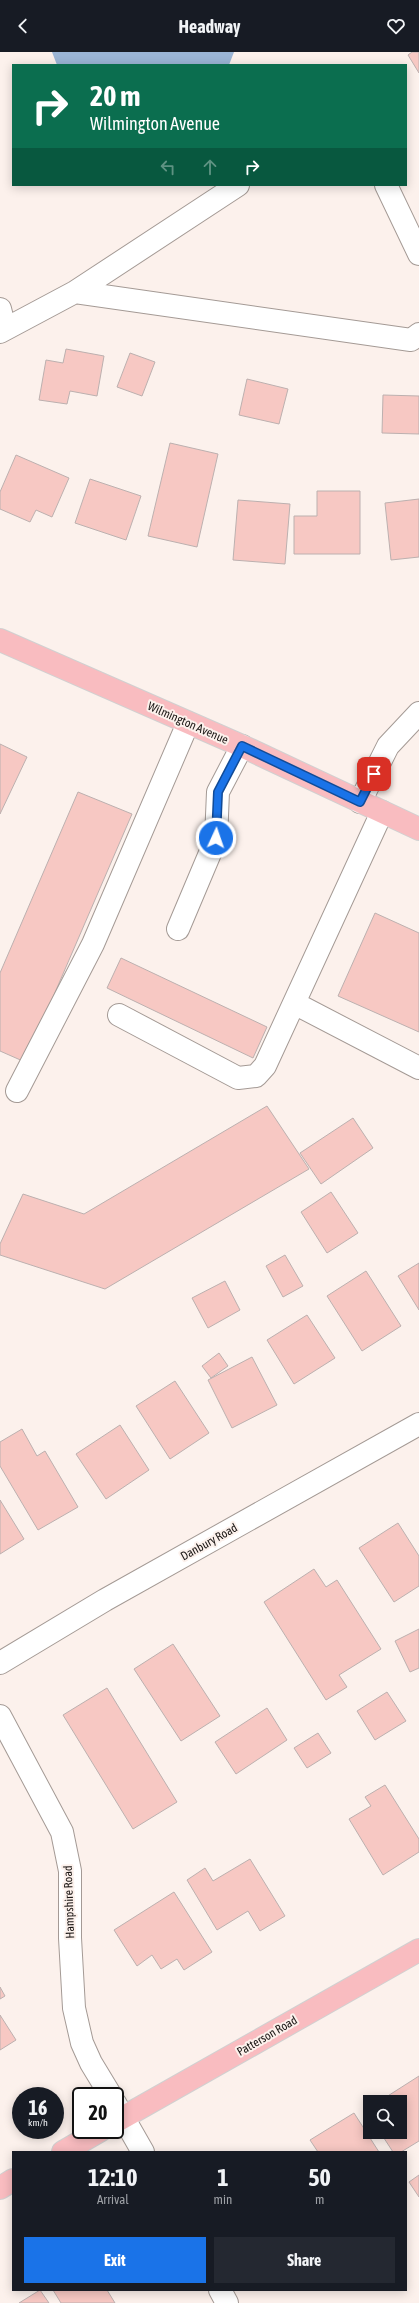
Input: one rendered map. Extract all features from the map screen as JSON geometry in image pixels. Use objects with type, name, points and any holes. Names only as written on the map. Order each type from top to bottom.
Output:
[{"type":"main road","name":"Wilmington Avenue","points":[[0,640],[242,746],[419,829]]},
{"type":"main road","name":"Patterson Road","points":[[124,2111],[419,1950]]},
{"type":"main road","points":[[65,2151],[86,2139]]},
{"type":"main road","points":[[0,2188],[12,2181]]},
{"type":"street","points":[[2,323],[75,292],[236,186]]},
{"type":"street","points":[[386,186],[419,254]]},
{"type":"street","points":[[75,292],[411,340],[419,334]]},
{"type":"street","points":[[360,802],[388,746],[419,713]]},
{"type":"street","points":[[17,1091],[93,944],[188,723]]},
{"type":"street","points":[[178,929],[216,838],[218,792],[242,746]]},
{"type":"street","points":[[119,1015],[238,1078],[256,1076],[265,1066],[382,812]]},
{"type":"street","points":[[294,1003],[419,1068]]},
{"type":"street","name":"Danbury Road","points":[[0,1663],[105,1600],[419,1424]]},
{"type":"street","name":"Hampshire Road","points":[[0,1716],[62,1832],[70,1871],[70,1938],[74,2008],[82,2043],[91,2063],[106,2087]]},
{"type":"street","points":[[124,2123],[142,2151]]},
{"type":"street","points":[[221,2291],[227,2303]]},
{"type":"water","points":[[52,52],[234,52],[229,64],[57,64]]},
{"type":"building","points":[[412,52],[419,52],[419,73],[408,55]]},
{"type":"building","points":[[66,349],[104,356],[97,396],[70,391],[67,404],[39,400],[46,360],[63,363]]},
{"type":"building","points":[[130,353],[155,362],[142,396],[117,387]]},
{"type":"building","points":[[247,379],[288,389],[279,424],[239,415]]},
{"type":"building","points":[[383,395],[419,396],[419,434],[382,433]]},
{"type":"building","points":[[170,443],[218,454],[197,547],[148,536]]},
{"type":"building","points":[[16,455],[69,478],[52,517],[36,510],[30,522],[0,509],[0,492]]},
{"type":"building","points":[[90,479],[141,496],[126,540],[75,523]]},
{"type":"building","points":[[317,491],[360,491],[360,554],[294,554],[294,516],[317,516]]},
{"type":"building","points":[[419,499],[419,557],[391,560],[385,503]]},
{"type":"building","points":[[238,500],[290,504],[285,564],[233,560]]},
{"type":"building","points":[[0,744],[27,757],[0,814]]},
{"type":"building","points":[[78,792],[132,814],[25,1062],[0,1051],[0,973]]},
{"type":"building","points":[[375,913],[419,933],[419,1032],[338,996]]},
{"type":"building","points":[[121,958],[267,1027],[253,1058],[107,988]]},
{"type":"building","points":[[267,1106],[309,1169],[105,1289],[0,1255],[0,1244],[23,1194],[84,1214]]},
{"type":"building","points":[[353,1118],[373,1148],[321,1184],[300,1153]]},
{"type":"building","points":[[331,1192],[358,1233],[327,1253],[301,1212]]},
{"type":"building","points":[[285,1255],[303,1286],[283,1297],[266,1266]]},
{"type":"building","points":[[419,1263],[419,1310],[398,1276]]},
{"type":"building","points":[[366,1271],[401,1326],[362,1351],[327,1296]]},
{"type":"building","points":[[225,1281],[240,1310],[208,1328],[192,1298]]},
{"type":"building","points":[[307,1315],[335,1358],[294,1384],[267,1340]]},
{"type":"building","points":[[219,1353],[228,1366],[211,1378],[202,1366]]},
{"type":"building","points":[[252,1357],[277,1405],[232,1428],[208,1380]]},
{"type":"building","points":[[175,1381],[209,1433],[170,1459],[136,1406]]},
{"type":"building","points":[[120,1425],[149,1470],[106,1499],[76,1454]]},
{"type":"building","points":[[22,1429],[37,1456],[45,1451],[78,1507],[38,1530],[0,1466],[0,1442]]},
{"type":"building","points":[[0,1500],[24,1539],[0,1554]]},
{"type":"building","points":[[398,1523],[419,1556],[419,1586],[394,1602],[359,1548]]},
{"type":"building","points":[[314,1569],[326,1587],[337,1580],[381,1649],[339,1675],[347,1687],[326,1700],[264,1602]]},
{"type":"building","points":[[419,1629],[419,1668],[410,1672],[395,1641]]},
{"type":"building","points":[[173,1644],[220,1716],[181,1741],[134,1669]]},
{"type":"building","points":[[107,1688],[177,1802],[133,1829],[63,1715]]},
{"type":"building","points":[[387,1692],[406,1721],[375,1740],[357,1711]]},
{"type":"building","points":[[267,1708],[287,1740],[236,1774],[215,1742]]},
{"type":"building","points":[[318,1733],[331,1753],[307,1768],[294,1748]]},
{"type":"building","points":[[385,1785],[419,1839],[419,1852],[383,1875],[349,1819],[371,1806],[365,1797]]},
{"type":"building","points":[[250,1859],[285,1916],[260,1931],[248,1911],[217,1930],[187,1880],[205,1868],[213,1881]]},
{"type":"building","points":[[174,1892],[212,1952],[184,1970],[177,1959],[161,1969],[152,1955],[137,1966],[114,1930]]},
{"type":"building","points":[[0,1987],[5,1996],[0,1999]]},
{"type":"building","points":[[0,2015],[16,2040],[0,2050]]},
{"type":"building","points":[[419,2076],[419,2141],[403,2151],[392,2151],[385,2139],[407,2139],[407,2095],[389,2095]]},
{"type":"building","points":[[354,2113],[363,2127],[363,2139],[371,2139],[378,2151],[317,2151],[310,2140]]},
{"type":"building","points":[[419,2175],[419,2197],[409,2182]]},
{"type":"building","points":[[41,2291],[49,2303],[19,2303]]},
{"type":"building","points":[[54,2291],[108,2291],[115,2303],[61,2303]]},
{"type":"route","points":[[216,838],[218,792],[242,746],[360,802],[374,774]]}]
